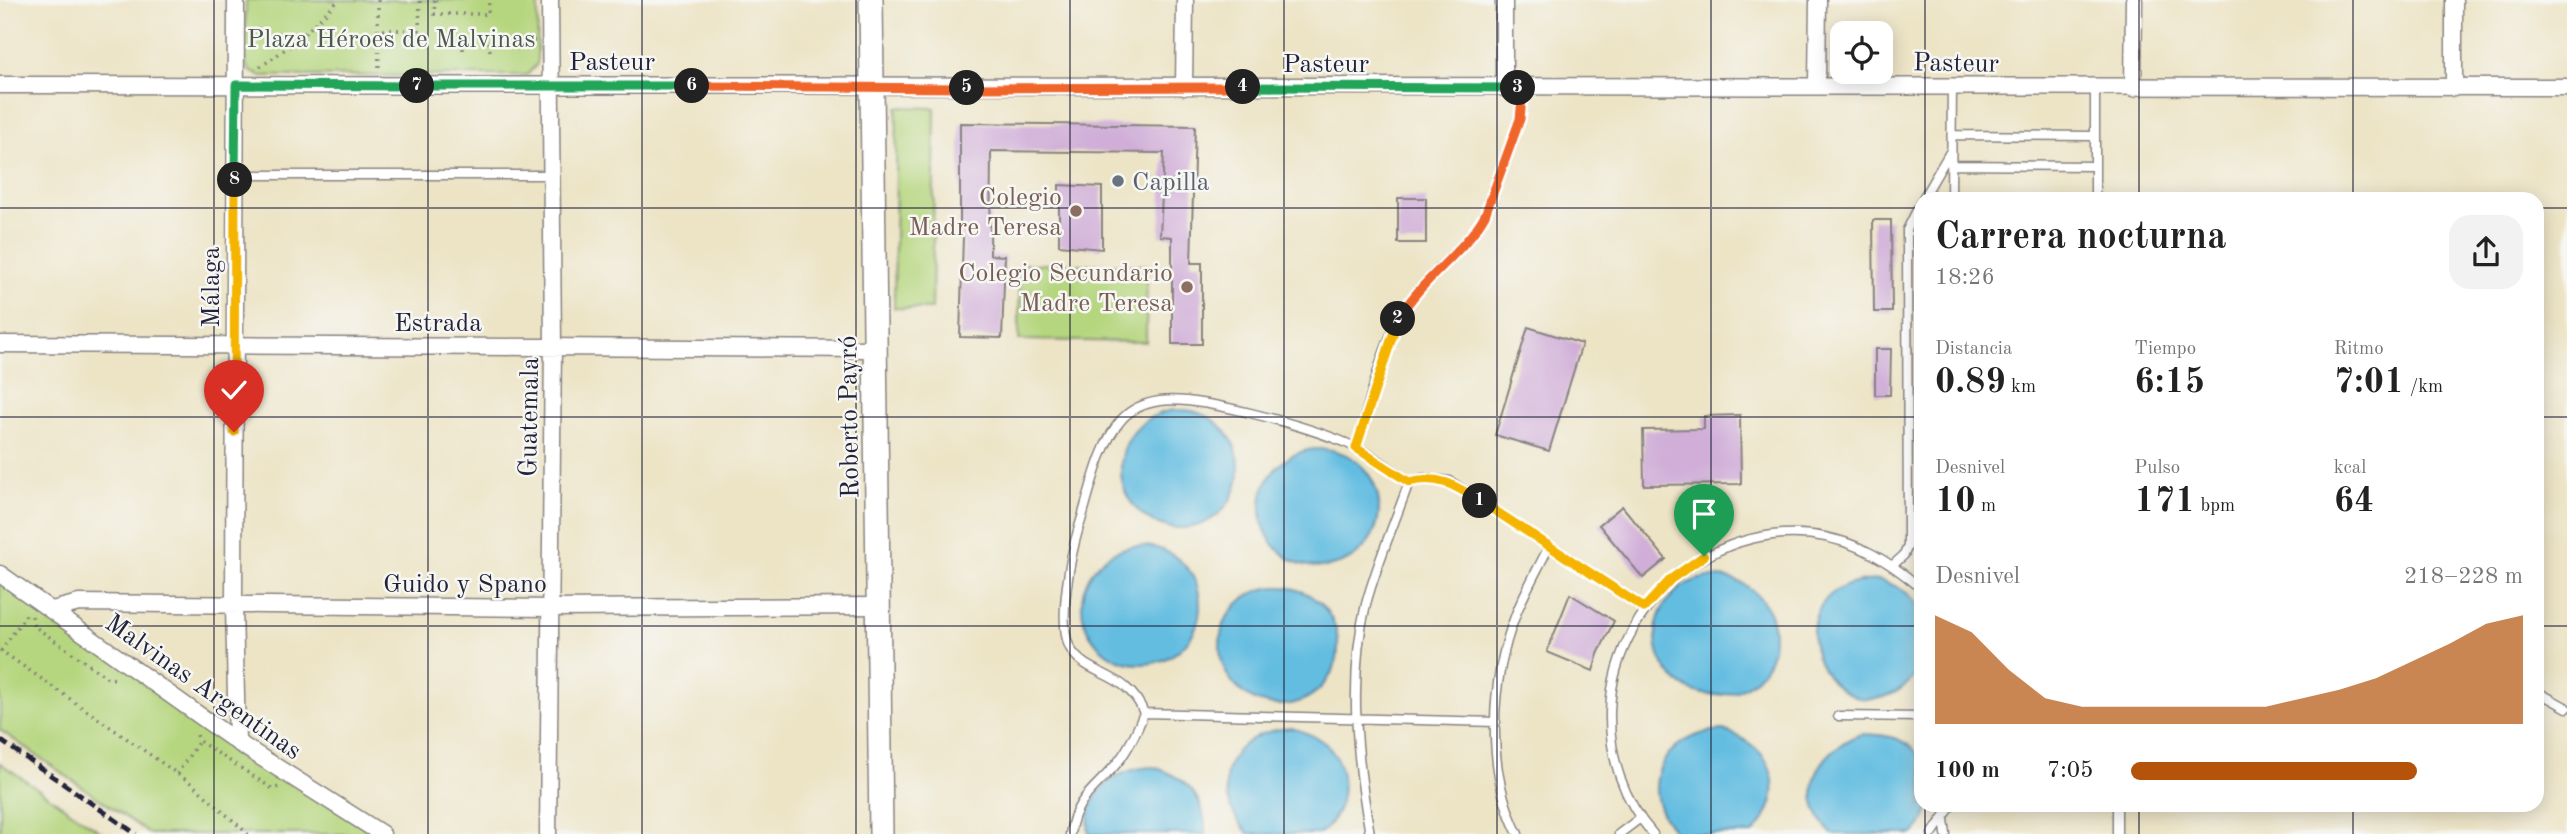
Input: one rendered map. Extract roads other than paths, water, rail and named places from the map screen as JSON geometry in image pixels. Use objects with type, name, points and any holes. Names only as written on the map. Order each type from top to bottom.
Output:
[{"type":"street","name":"Málaga","points":[[236,0],[234,606],[237,742]]},
{"type":"street","name":"Guatemala","points":[[548,834],[553,347],[550,0]]},
{"type":"street","name":"Roberto Payró","points":[[872,0],[881,834]]},
{"type":"street","points":[[1184,87],[1185,0]]},
{"type":"street","points":[[1504,0],[1504,88]]},
{"type":"street","points":[[1817,85],[1818,0]]},
{"type":"street","points":[[2133,88],[2134,0]]},
{"type":"street","points":[[2454,0],[2454,88]]},
{"type":"street","name":"Pasteur","points":[[0,85],[872,88],[1817,85],[2567,88]]},
{"type":"street","name":"Estrada","points":[[0,344],[875,349]]},
{"type":"street","name":"Malvinas Argentinas","points":[[0,574],[237,742],[382,834]]},
{"type":"street","name":"Guido y Spano","points":[[52,610],[79,603],[550,608],[878,606]]},
{"type":"lane","points":[[1951,192],[1952,87]]},
{"type":"lane","points":[[1356,448],[1395,326],[1426,280],[1479,227],[1485,215],[1520,119],[1523,88]]},
{"type":"lane","points":[[2095,88],[2095,192]]},
{"type":"lane","points":[[1952,135],[2095,136]]},
{"type":"lane","points":[[1927,192],[1951,150]]},
{"type":"lane","points":[[1951,165],[2095,166]]},
{"type":"lane","points":[[235,175],[550,175]]},
{"type":"lane","points":[[1893,565],[1905,555],[1908,546],[1907,230],[1914,216]]},
{"type":"lane","points":[[1070,834],[1073,814],[1083,798],[1118,762],[1135,738],[1144,713],[1138,697],[1120,680],[1090,665],[1070,648],[1065,622],[1073,546],[1103,453],[1122,419],[1136,407],[1161,401],[1195,402],[1246,413],[1356,448],[1409,482],[1423,478],[1450,481],[1644,608]]},
{"type":"lane","points":[[1370,834],[1357,717],[1360,644],[1366,603],[1409,482]]},
{"type":"lane","points":[[1653,834],[1639,819],[1619,779],[1609,724],[1610,690],[1622,647],[1644,608],[1671,579],[1704,556],[1741,541],[1780,534],[1819,537],[1845,543],[1893,565],[1914,582]]},
{"type":"lane","points":[[1518,834],[1505,804],[1497,772],[1496,722],[1502,660],[1512,626],[1549,546]]},
{"type":"lane","points":[[2544,695],[2567,708]]},
{"type":"lane","points":[[1144,713],[1496,722]]},
{"type":"lane","points":[[1838,716],[1914,717]]},
{"type":"lane","points":[[1932,834],[1948,812]]},
{"type":"lane","points":[[2117,812],[2117,834]]},
{"type":"lane","points":[[1619,834],[1639,819]]},
{"type":"lane","points":[[1944,819],[1946,834]]},
{"type":"water","points":[[1180,410],[1191,411],[1213,420],[1229,436],[1238,458],[1238,480],[1229,502],[1213,518],[1191,527],[1180,528],[1169,527],[1147,518],[1131,502],[1122,480],[1121,469],[1122,458],[1131,436],[1147,420],[1169,411]]},
{"type":"water","points":[[1320,449],[1331,450],[1353,459],[1369,475],[1378,497],[1378,519],[1369,541],[1353,557],[1331,566],[1320,567],[1309,566],[1287,557],[1271,541],[1262,519],[1261,508],[1262,497],[1271,475],[1287,459],[1309,450]]},
{"type":"water","points":[[1141,546],[1174,556],[1190,572],[1200,605],[1190,638],[1174,654],[1141,664],[1108,654],[1092,638],[1082,605],[1092,572],[1108,556]]},
{"type":"water","points":[[1715,577],[1748,587],[1764,603],[1774,636],[1764,669],[1748,685],[1715,695],[1682,685],[1666,669],[1656,636],[1666,603],[1682,587]]},
{"type":"water","points":[[1879,580],[1908,594],[1914,601],[1914,676],[1890,695],[1861,698],[1837,686],[1820,663],[1813,636],[1819,609],[1840,589]]},
{"type":"water","points":[[1279,587],[1290,588],[1312,597],[1328,613],[1337,635],[1337,657],[1328,679],[1312,695],[1290,704],[1279,705],[1268,704],[1246,695],[1230,679],[1221,657],[1220,646],[1221,635],[1230,613],[1246,597],[1268,588]]},
{"type":"water","points":[[1292,728],[1319,739],[1335,755],[1342,779],[1340,804],[1328,826],[1319,834],[1249,834],[1235,816],[1228,798],[1226,781],[1230,764],[1238,750],[1252,739],[1270,731]]},
{"type":"water","points":[[1723,730],[1741,738],[1765,759],[1773,787],[1771,802],[1764,818],[1753,834],[1677,834],[1664,817],[1657,799],[1656,782],[1661,766],[1670,752],[1684,741],[1702,733]]},
{"type":"water","points":[[1861,734],[1886,736],[1903,741],[1914,750],[1914,812],[1927,812],[1923,823],[1913,834],[1832,834],[1821,819],[1813,790],[1822,763],[1832,751]]},
{"type":"water","points":[[1154,767],[1176,777],[1192,791],[1202,810],[1205,834],[1089,834],[1092,806],[1105,785],[1127,772]]},
{"type":"railway","points":[[0,740],[136,834]]},
{"type":"place","name":"Capilla","points":[[1118,181]]},
{"type":"place","name":"Colegio Madre Teresa","points":[[1076,211]]},
{"type":"place","name":"Colegio Secundario Madre Teresa","points":[[1187,287]]},
{"type":"park label","name":"Plaza Héroes de Malvinas","points":[[391,38]]}]
